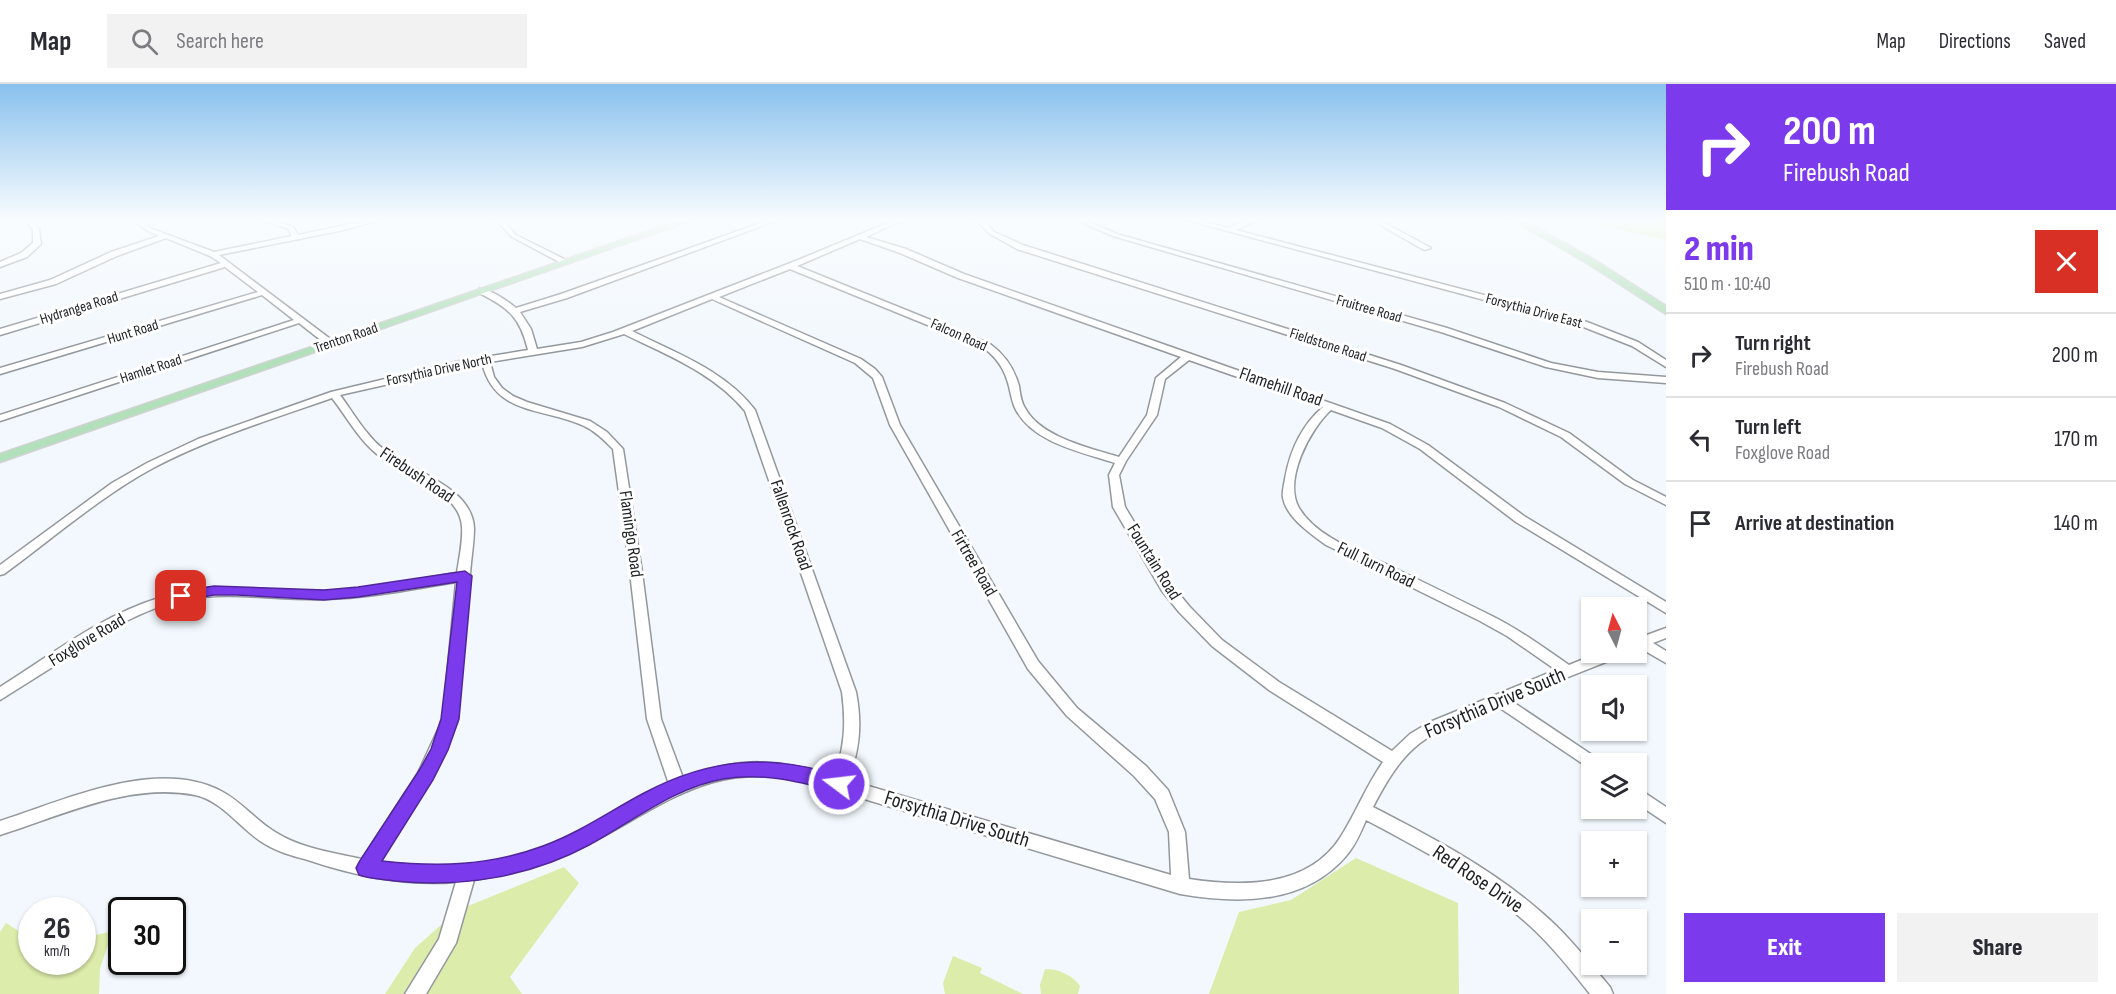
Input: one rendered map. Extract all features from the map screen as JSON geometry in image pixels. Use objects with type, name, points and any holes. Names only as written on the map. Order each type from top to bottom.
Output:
[{"type":"main road","points":[[1590,261],[1666,311]]},
{"type":"main road","name":"Trenton Road","points":[[0,458],[566,262]]},
{"type":"street","points":[[0,297],[53,282],[98,261]]},
{"type":"street","points":[[223,261],[330,343]]},
{"type":"street","points":[[517,310],[564,296],[660,261]]},
{"type":"street","name":"Forsythia Drive North","points":[[0,571],[96,499],[151,465],[202,441],[334,394],[485,359],[582,344],[625,331],[800,261]]},
{"type":"street","name":"Flamehill Road","points":[[927,261],[961,276],[1386,426],[1424,447],[1503,507],[1666,608]]},
{"type":"street","name":"Fieldstone Road","points":[[1065,261],[1416,373],[1519,412],[1565,435],[1629,482],[1666,502]]},
{"type":"street","name":"Fruitree Road","points":[[1207,261],[1454,333],[1550,365],[1598,375],[1666,380]]},
{"type":"street","name":"Forsythia Drive East","points":[[1346,261],[1584,324],[1635,344],[1666,364]]},
{"type":"street","name":"Hydrangea Road","points":[[0,332],[173,278],[227,264]]},
{"type":"street","name":"Falcon Road","points":[[789,266],[987,346],[1008,365],[1018,406],[1031,422],[1059,439],[1121,460]]},
{"type":"street","points":[[482,291],[517,310],[525,322],[533,352]]},
{"type":"street","name":"Hunt Road","points":[[0,371],[265,292]]},
{"type":"street","name":"Firtree Road","points":[[711,296],[858,361],[872,371],[903,439],[1032,665],[1072,712],[1140,771],[1162,795],[1177,832],[1180,886]]},
{"type":"street","name":"Hamlet Road","points":[[0,418],[301,320]]},
{"type":"street","name":"Fallenrock Road","points":[[625,331],[724,383],[743,399],[750,410],[849,692],[854,732],[850,757],[839,784]]},
{"type":"street","name":"Fountain Road","points":[[1190,355],[1161,378],[1152,415],[1121,460],[1114,483],[1119,507],[1167,588],[1217,643],[1248,668],[1394,760]]},
{"type":"street","name":"Flamingo Road","points":[[485,359],[487,375],[491,383],[504,395],[524,404],[585,422],[605,435],[618,449],[654,719],[678,786]]},
{"type":"street","name":"Firebush Road","points":[[334,394],[380,452],[446,491],[461,507],[468,526],[450,719],[440,750],[427,775],[366,868]]},
{"type":"street","name":"Full Turn Road","points":[[1331,405],[1318,416],[1300,441],[1292,473],[1290,500],[1306,524],[1330,542],[1512,633],[1568,671]]},
{"type":"street","name":"Foxglove Road","points":[[0,694],[98,630],[127,615],[165,600],[214,591],[324,595],[465,576]]},
{"type":"street","points":[[1647,640],[1666,633]]},
{"type":"street","points":[[1647,647],[1666,658]]},
{"type":"street","name":"Forsythia Drive South","points":[[0,828],[95,798],[143,787],[190,787],[221,798],[264,835],[317,856],[366,868],[426,875],[467,873],[504,866],[564,847],[678,786],[722,772],[763,768],[839,784],[1180,886],[1232,893],[1268,891],[1289,885],[1315,873],[1330,862],[1342,849],[1394,760],[1414,738],[1498,699],[1588,663]]},
{"type":"street","points":[[1498,699],[1581,756]]},
{"type":"street","points":[[1647,802],[1666,816]]},
{"type":"street","name":"Red Rose Drive","points":[[1363,810],[1418,839],[1497,887],[1543,926],[1603,994]]},
{"type":"street","points":[[415,994],[447,943],[467,873]]},
{"type":"green space","points":[[1356,858],[1458,903],[1459,994],[1209,994],[1239,912],[1291,900]]},
{"type":"green space","points":[[564,867],[579,883],[510,977],[522,994],[385,994],[415,948],[458,910]]},
{"type":"green space","points":[[6,923],[18,931],[18,975],[96,975],[96,935],[108,932],[108,945],[100,968],[99,994],[0,994],[0,932]]},
{"type":"green space","points":[[953,956],[982,968],[980,973],[1023,994],[945,994],[943,983]]},
{"type":"green space","points":[[1045,969],[1060,971],[1073,979],[1080,986],[1078,994],[1041,994],[1040,985]]},
{"type":"route","points":[[181,596],[237,590],[324,595],[465,576],[450,719],[440,750],[427,775],[366,868],[426,875],[467,873],[504,866],[544,855],[580,840],[652,798],[678,786],[722,772],[763,768],[810,776],[839,784]]}]
